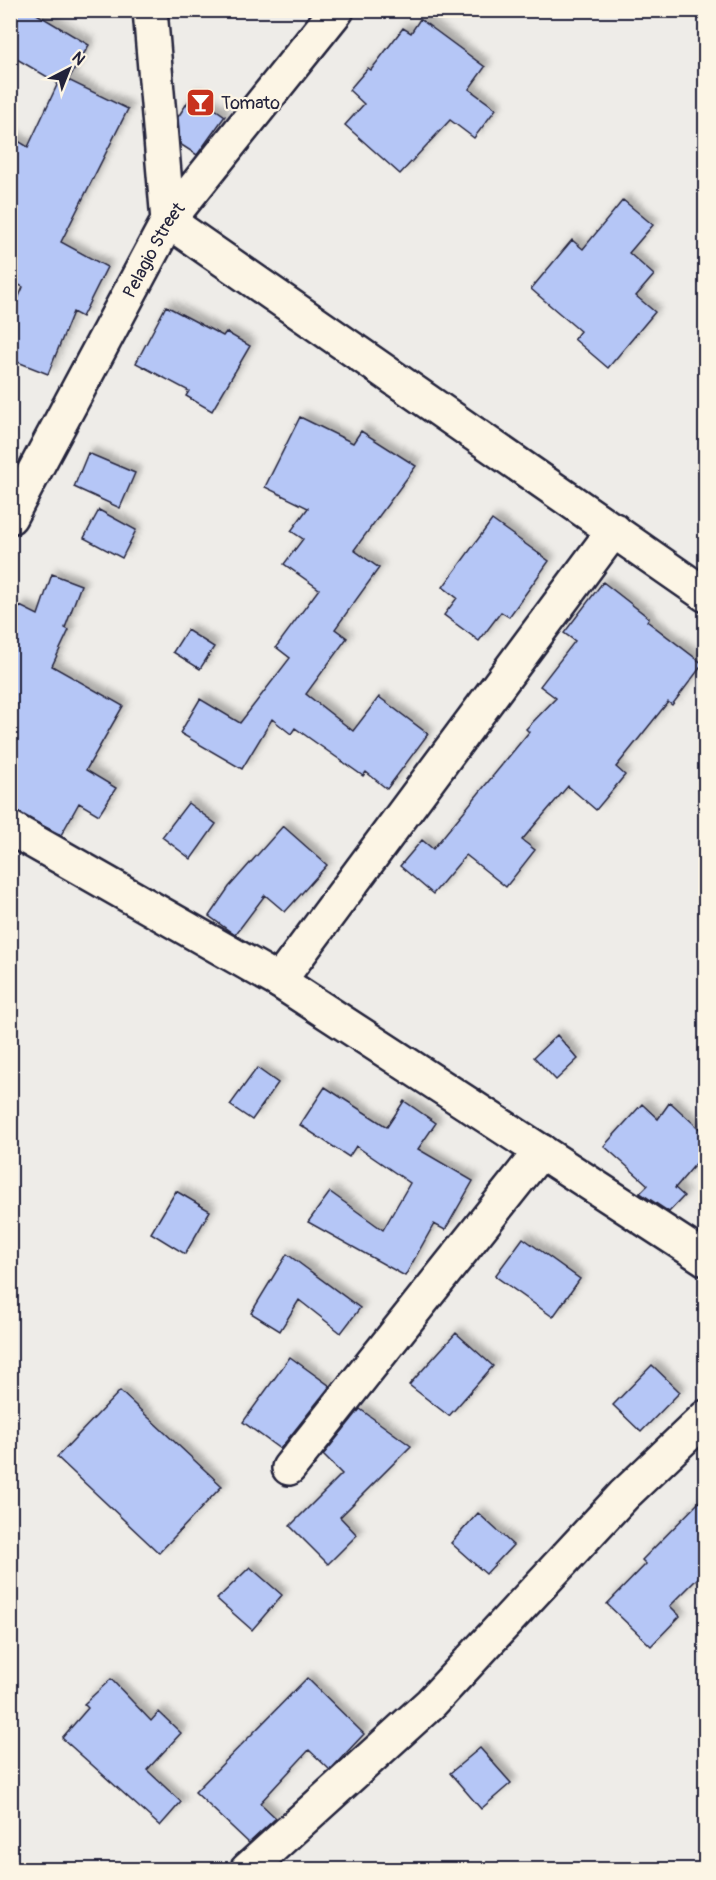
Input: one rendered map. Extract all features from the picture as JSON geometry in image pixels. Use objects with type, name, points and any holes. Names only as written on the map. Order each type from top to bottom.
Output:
[{"type":"street","points":[[150,10],[168,221],[705,595]]},
{"type":"street","name":"Pelagio Street","points":[[10,517],[168,221],[337,10]]},
{"type":"street","points":[[279,981],[614,530]]},
{"type":"street","points":[[10,828],[279,981],[705,1259]]},
{"type":"street","points":[[289,1468],[541,1151]]},
{"type":"street","points":[[247,1869],[431,1703],[624,1495],[705,1416]]},
{"type":"building","points":[[20,10],[30,10],[89,45],[68,80],[128,109],[61,242],[107,267],[82,317],[73,312],[48,374],[10,359],[10,318],[23,287],[10,280],[10,136],[28,147],[58,83],[10,55],[10,27]]},
{"type":"building","points":[[420,19],[485,67],[469,89],[496,109],[474,138],[450,120],[400,174],[345,125],[364,104],[349,90],[368,68],[371,70],[403,28],[411,33]]},
{"type":"building","points":[[193,94],[225,116],[197,155],[180,144],[178,117]]},
{"type":"building","points":[[623,200],[653,225],[629,253],[654,275],[636,296],[655,312],[608,368],[574,339],[580,331],[531,289],[572,240],[583,249]]},
{"type":"building","points":[[166,306],[223,336],[226,332],[250,346],[212,411],[186,396],[189,391],[136,363]]},
{"type":"building","points":[[300,417],[353,443],[361,431],[416,466],[354,550],[379,568],[335,629],[347,638],[306,694],[353,731],[379,697],[428,734],[387,789],[366,772],[363,776],[295,728],[291,734],[272,719],[242,769],[180,733],[200,699],[240,723],[290,658],[276,647],[319,589],[284,564],[303,539],[291,531],[308,508],[265,487]]},
{"type":"building","points":[[88,453],[135,473],[120,508],[74,487]]},
{"type":"building","points":[[99,510],[136,530],[122,558],[84,538]]},
{"type":"building","points":[[492,520],[549,561],[509,617],[501,612],[479,641],[444,615],[457,598],[443,587]]},
{"type":"building","points":[[52,574],[81,585],[65,628],[69,630],[52,666],[123,706],[86,770],[116,788],[99,815],[79,803],[61,835],[10,809],[10,625],[20,606],[38,615]]},
{"type":"building","points":[[603,582],[649,618],[647,621],[703,664],[672,705],[668,702],[616,767],[625,775],[596,810],[568,786],[522,840],[535,850],[506,887],[466,855],[433,894],[400,866],[422,840],[433,849],[529,732],[526,729],[556,698],[540,686],[575,641],[564,633]]},
{"type":"building","points":[[187,630],[214,647],[200,669],[173,652]]},
{"type":"building","points":[[188,803],[216,824],[191,859],[162,837]]},
{"type":"building","points":[[283,826],[327,865],[285,912],[265,895],[235,935],[209,916],[229,887]]},
{"type":"building","points":[[557,1035],[578,1059],[556,1080],[534,1057]]},
{"type":"building","points":[[257,1068],[278,1083],[252,1120],[230,1105]]},
{"type":"building","points":[[325,1087],[387,1127],[404,1101],[436,1123],[418,1149],[473,1181],[445,1230],[434,1224],[405,1276],[308,1222],[330,1192],[383,1230],[410,1183],[356,1146],[349,1157],[300,1125]]},
{"type":"building","points":[[670,1102],[705,1134],[705,1153],[675,1188],[684,1196],[669,1212],[640,1193],[648,1185],[604,1146],[642,1104],[658,1119]]},
{"type":"building","points":[[176,1191],[210,1211],[185,1254],[151,1233]]},
{"type":"building","points":[[523,1238],[580,1279],[553,1317],[495,1276]]},
{"type":"building","points":[[287,1254],[360,1308],[341,1333],[299,1300],[280,1331],[251,1313]]},
{"type":"building","points":[[456,1333],[493,1366],[449,1416],[409,1385]]},
{"type":"building","points":[[290,1357],[330,1386],[280,1449],[243,1422]]},
{"type":"building","points":[[652,1365],[680,1392],[641,1432],[613,1405]]},
{"type":"building","points":[[120,1391],[222,1486],[159,1553],[57,1457]]},
{"type":"building","points":[[360,1409],[411,1446],[340,1517],[357,1535],[328,1564],[290,1526],[342,1474],[323,1455]]},
{"type":"building","points":[[705,1496],[705,1571],[670,1606],[680,1616],[651,1646],[607,1604],[646,1564],[642,1560]]},
{"type":"building","points":[[478,1513],[513,1545],[486,1574],[451,1543]]},
{"type":"building","points":[[250,1567],[282,1595],[252,1630],[217,1599]]},
{"type":"building","points":[[307,1678],[364,1734],[330,1770],[309,1750],[260,1803],[276,1818],[249,1843],[195,1792]]},
{"type":"building","points":[[111,1679],[151,1721],[159,1712],[181,1733],[147,1770],[181,1802],[160,1826],[62,1738],[88,1708],[84,1704]]},
{"type":"building","points":[[480,1748],[511,1783],[481,1809],[450,1773]]},
{"type":"place","name":"Tomato","points":[[200,103]]}]
